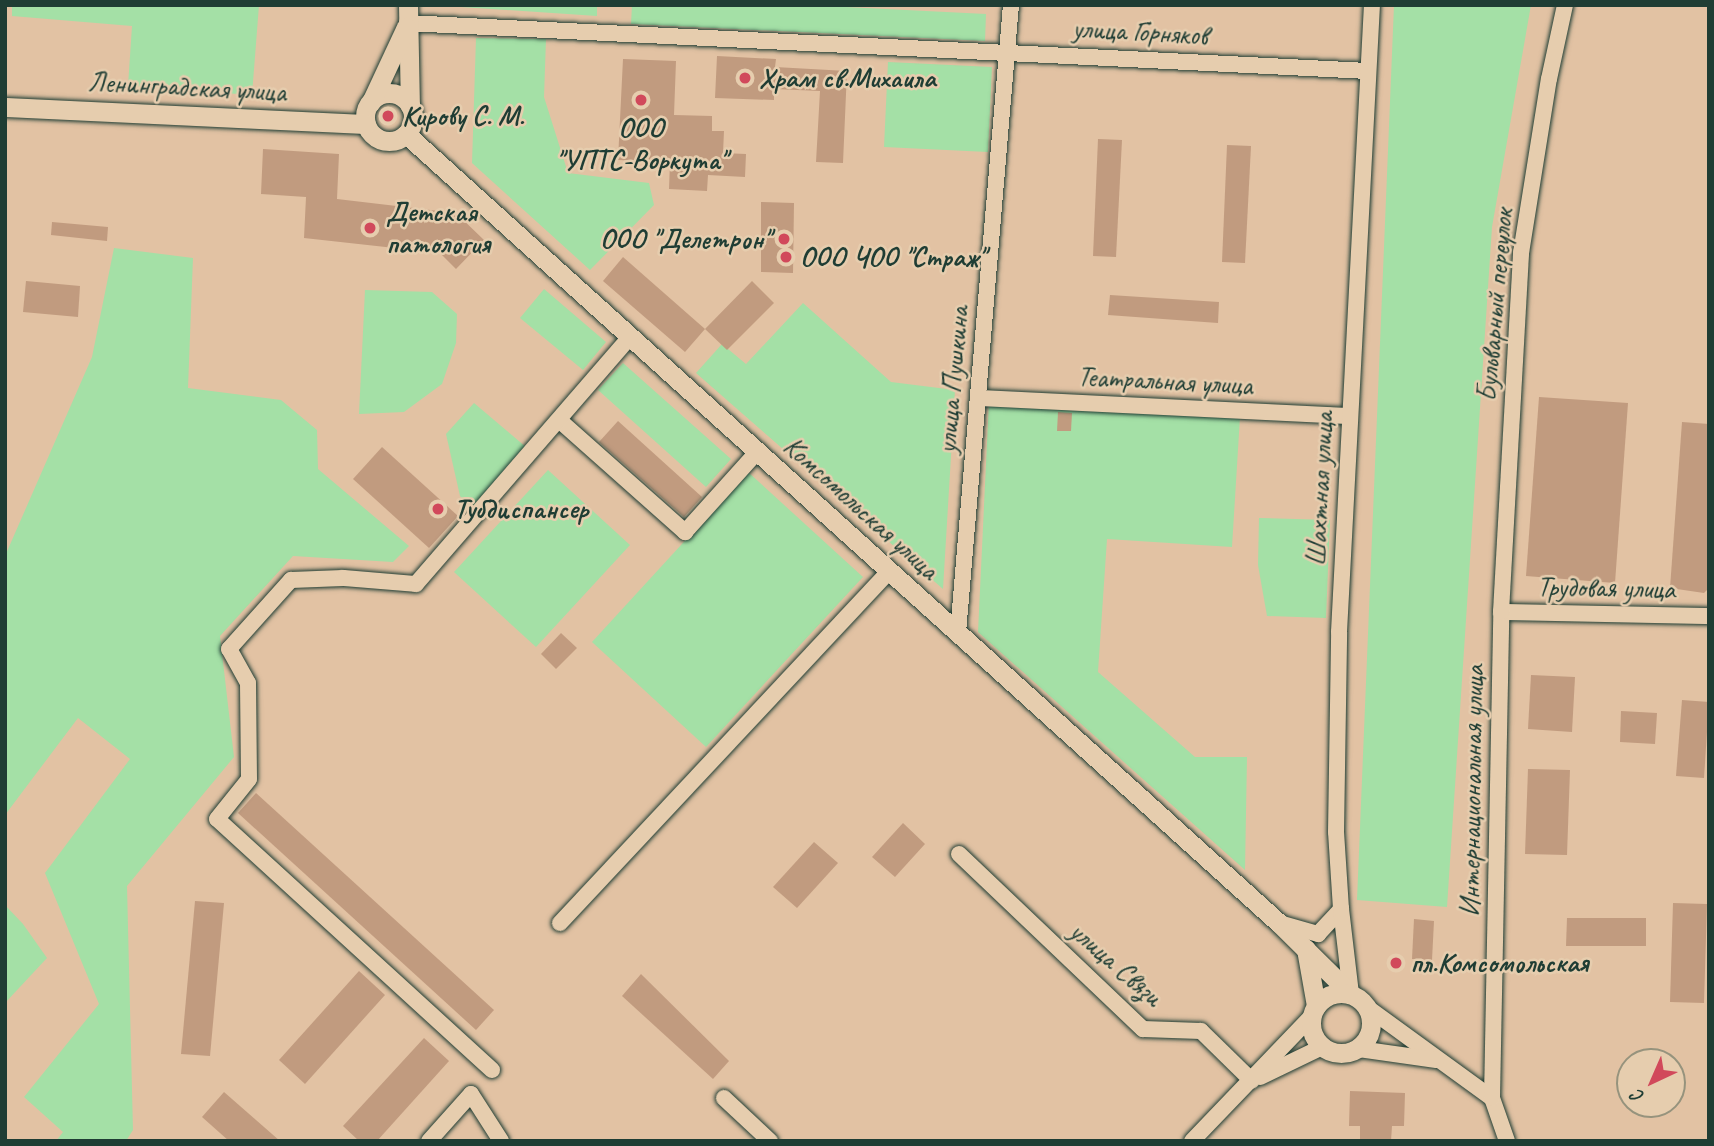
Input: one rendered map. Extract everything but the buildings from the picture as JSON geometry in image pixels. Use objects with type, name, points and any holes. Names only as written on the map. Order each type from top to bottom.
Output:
[{"type":"main road","points":[[408,14],[410,106],[413,117],[406,134],[398,139],[382,140],[373,135],[366,124],[371,102],[408,14]]},
{"type":"main road","points":[[371,102],[386,93],[395,94],[410,106]]},
{"type":"main road","name":"Ленинградская улица","points":[[5,107],[366,124]]},
{"type":"main road","name":"Комсомольская улица","points":[[406,134],[1279,923],[1351,994]]},
{"type":"main road","points":[[1307,949],[1314,1011],[1313,1033],[1322,1047],[1340,1054],[1359,1049],[1372,1030],[1368,1008],[1351,994],[1332,994],[1314,1011]]},
{"type":"street","name":"улица Пушкина","points":[[958,633],[1011,5]]},
{"type":"street","name":"Шахтная улица","points":[[1351,994],[1341,909],[1336,832],[1339,632],[1372,5]]},
{"type":"street","name":"Бульварный переулок","points":[[1502,612],[1521,253],[1549,79],[1565,5]]},
{"type":"street","name":"улица Горняков","points":[[408,14],[1367,71]]},
{"type":"street","points":[[492,1070],[217,819],[249,779],[248,683],[229,649],[291,580],[343,578],[416,584],[630,337]]},
{"type":"street","name":"Театральная улица","points":[[978,398],[1350,416]]},
{"type":"street","points":[[559,420],[685,532],[757,452]]},
{"type":"street","points":[[560,923],[889,571]]},
{"type":"street","name":"Трудовая улица","points":[[1502,612],[1709,616]]},
{"type":"street","name":"Интернациональная улица","points":[[1492,1098],[1502,612]]},
{"type":"street","name":"улица Связи","points":[[959,854],[1143,1029],[1201,1031],[1252,1081]]},
{"type":"street","points":[[1279,923],[1318,934],[1341,909]]},
{"type":"street","points":[[1368,1008],[1492,1098],[1507,1141]]},
{"type":"street","points":[[1192,1141],[1252,1081],[1314,1011]]},
{"type":"street","points":[[1252,1081],[1322,1047]]},
{"type":"street","points":[[1359,1049],[1438,1060]]},
{"type":"street","points":[[429,1141],[471,1094],[501,1141]]},
{"type":"street","points":[[724,1098],[770,1141]]},
{"type":"green space","points":[[12,5],[259,5],[252,95],[128,86],[132,26],[12,16]]},
{"type":"green space","points":[[431,5],[597,5],[597,16]]},
{"type":"green space","points":[[632,5],[806,5],[986,14],[985,41],[631,24]]},
{"type":"green space","points":[[1394,5],[1531,5],[1492,227],[1447,907],[1357,900]]},
{"type":"green space","points":[[476,38],[546,39],[544,97],[568,173],[649,183],[654,205],[590,270],[472,163]]},
{"type":"green space","points":[[888,62],[992,67],[988,152],[884,147]]},
{"type":"green space","points":[[114,248],[193,258],[188,388],[281,400],[317,430],[318,469],[409,546],[393,562],[293,556],[220,636],[234,757],[127,886],[133,1130],[126,1141],[56,1141],[63,1132],[24,1097],[99,1004],[45,873],[130,759],[78,718],[5,815],[5,556],[92,357]]},
{"type":"green space","points":[[544,289],[606,342],[583,370],[520,318]]},
{"type":"green space","points":[[365,290],[432,292],[457,314],[456,343],[442,384],[404,412],[359,414]]},
{"type":"green space","points":[[803,303],[891,382],[955,390],[943,589],[696,373],[722,344],[746,364]]},
{"type":"green space","points":[[623,363],[731,459],[706,487],[598,390]]},
{"type":"green space","points":[[989,401],[1240,417],[1232,547],[1107,539],[1098,672],[1195,757],[1247,757],[1245,870],[978,632]]},
{"type":"green space","points":[[474,403],[527,448],[473,511],[460,496],[446,434]]},
{"type":"green space","points":[[548,470],[630,545],[536,647],[454,572]]},
{"type":"green space","points":[[748,472],[863,577],[706,747],[592,642]]},
{"type":"green space","points":[[1259,518],[1330,520],[1326,618],[1267,616],[1258,565]]},
{"type":"green space","points":[[5,905],[23,924],[47,958],[5,1003]]},
{"type":"place","name":"Храм св.Михаила","points":[[745,78]]},
{"type":"place","name":"ООО \"УПТС-Воркута\"","points":[[641,100]]},
{"type":"place","name":"Кирову С. М.","points":[[388,116]]},
{"type":"place","name":"Детская патология","points":[[370,228]]},
{"type":"place","name":"ООО \"Делетрон\"","points":[[784,239]]},
{"type":"place","name":"ООО ЧОО \"Страж\"","points":[[786,257]]},
{"type":"place","name":"Тубдиспансер","points":[[438,509]]},
{"type":"place","name":"пл.Комсомольская","points":[[1396,963]]}]
